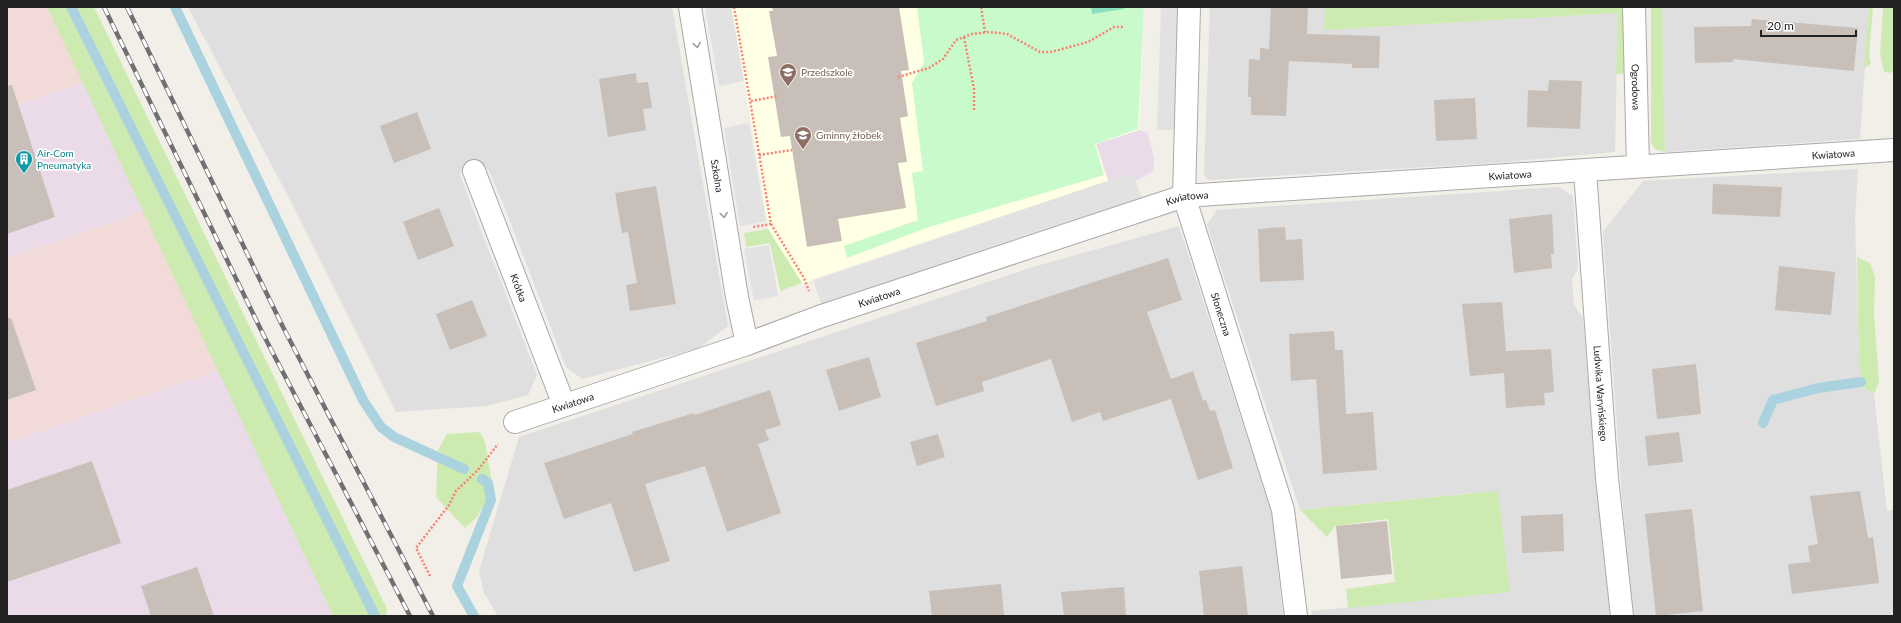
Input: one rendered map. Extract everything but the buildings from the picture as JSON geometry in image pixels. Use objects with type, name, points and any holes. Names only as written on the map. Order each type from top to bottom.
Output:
[{"type":"street","name":"Szkolna","points":[[690,7],[737,297],[747,344]]},
{"type":"street","name":"Słoneczna","points":[[1189,7],[1184,196],[1283,510],[1296,616]]},
{"type":"street","name":"Ogrodowa","points":[[1634,7],[1638,166]]},
{"type":"street","name":"Kwiatowa","points":[[515,422],[747,344],[819,317],[1184,196],[1894,150]]},
{"type":"street","name":"Krótka","points":[[474,171],[564,405]]},
{"type":"street","name":"Ludwika Waryńskiego","points":[[1585,171],[1607,478],[1622,616]]},
{"type":"path","points":[[734,7],[771,224],[804,278],[819,317]]},
{"type":"path","points":[[982,7],[985,32]]},
{"type":"path","points":[[898,77],[929,68],[943,59],[956,40],[972,34],[985,32],[1007,34],[1040,52],[1051,52],[1088,42],[1114,27],[1124,27]]},
{"type":"path","points":[[964,37],[974,89],[974,111]]},
{"type":"path","points":[[751,101],[778,96]]},
{"type":"path","points":[[759,155],[792,150]]},
{"type":"path","points":[[727,232],[771,224]]},
{"type":"path","points":[[430,576],[416,548],[449,505],[456,491],[478,470],[515,422]]},
{"type":"shaded area","points":[[7,7],[47,7],[84,83],[7,108]]},
{"type":"shaded area","points":[[188,7],[672,7],[728,326],[699,348],[582,379],[566,367],[503,203],[488,169],[459,173],[537,375],[528,395],[486,406],[396,412],[290,200]]},
{"type":"shaded area","points":[[705,7],[731,7],[744,81],[719,86]]},
{"type":"shaded area","points":[[732,7],[1144,7],[1139,130],[1096,144],[1108,181],[779,291]]},
{"type":"shaded area","points":[[1161,7],[1180,7],[1176,130],[1157,130]]},
{"type":"shaded area","points":[[1210,7],[1325,7],[1325,30],[1618,13],[1615,152],[1494,163],[1209,180],[1204,175]]},
{"type":"shaded area","points":[[1662,7],[1869,7],[1860,139],[1665,152]]},
{"type":"shaded area","points":[[84,83],[144,211],[7,259],[7,108]]},
{"type":"shaded area","points":[[749,123],[766,221],[740,226],[724,128]]},
{"type":"shaded area","points":[[1139,130],[1148,133],[1154,158],[1154,171],[1135,181],[1128,174],[1108,181],[1096,144]]},
{"type":"shaded area","points":[[1858,169],[1855,217],[1859,366],[1863,387],[1874,394],[1887,511],[1894,510],[1894,616],[1633,616],[1622,496],[1603,232],[1643,181]]},
{"type":"shaded area","points":[[1128,174],[1135,181],[1144,201],[822,306],[813,280]]},
{"type":"shaded area","points":[[1559,187],[1573,196],[1578,268],[1572,280],[1574,305],[1583,318],[1596,481],[1610,616],[1312,616],[1311,611],[1510,592],[1473,493],[1300,510],[1207,225],[1217,210]]},
{"type":"shaded area","points":[[144,211],[219,370],[7,443],[7,259]]},
{"type":"shaded area","points":[[1179,226],[1272,514],[1283,616],[498,616],[484,593],[479,571],[519,437],[1033,267]]},
{"type":"shaded area","points":[[769,245],[778,296],[754,301],[744,249]]},
{"type":"shaded area","points":[[219,370],[333,616],[7,616],[7,443]]},
{"type":"green space","points":[[47,7],[94,7],[387,609],[386,616],[333,616]]},
{"type":"green space","points":[[917,7],[1144,7],[1138,129],[1095,144],[1104,175],[926,228],[847,258],[844,246],[918,220],[912,173],[923,171],[912,83],[924,63]]},
{"type":"green space","points":[[1091,7],[1124,7],[1124,9],[1092,14]]},
{"type":"green space","points":[[1325,7],[1626,7],[1627,68],[1623,74],[1616,74],[1618,13],[1324,30]]},
{"type":"green space","points":[[1651,7],[1662,7],[1665,152],[1655,149],[1651,143]]},
{"type":"green space","points":[[1869,7],[1873,7],[1869,56],[1871,64],[1864,68]]},
{"type":"green space","points":[[1883,7],[1894,7],[1894,70],[1890,73],[1884,72],[1880,53]]},
{"type":"green space","points":[[768,229],[802,283],[780,291],[770,243],[746,247],[744,233]]},
{"type":"green space","points":[[1857,257],[1870,263],[1875,277],[1874,314],[1879,382],[1874,394],[1863,387],[1859,366]]},
{"type":"green space","points":[[480,432],[485,442],[493,488],[477,517],[465,528],[436,497],[438,450],[447,434]]},
{"type":"green space","points":[[1498,491],[1510,592],[1348,608],[1346,589],[1395,582],[1388,519],[1335,526],[1327,537],[1300,510]]},
{"type":"waterway","points":[[71,7],[375,616]]},
{"type":"waterway","points":[[175,7],[363,400],[381,427],[394,437],[464,469]]},
{"type":"waterway","points":[[1763,423],[1773,400],[1818,388],[1861,382]]},
{"type":"waterway","points":[[474,616],[457,586],[491,500],[488,483],[482,479]]},
{"type":"railway","points":[[104,7],[263,334],[410,616]]},
{"type":"railway","points":[[127,7],[283,327],[433,616]]},
{"type":"place","name":"Przedszkole","points":[[788,87]]},
{"type":"place","name":"Gminny żłobek","points":[[803,150]]},
{"type":"place","name":"Air-Com Pneumatyka","points":[[24,174]]}]
